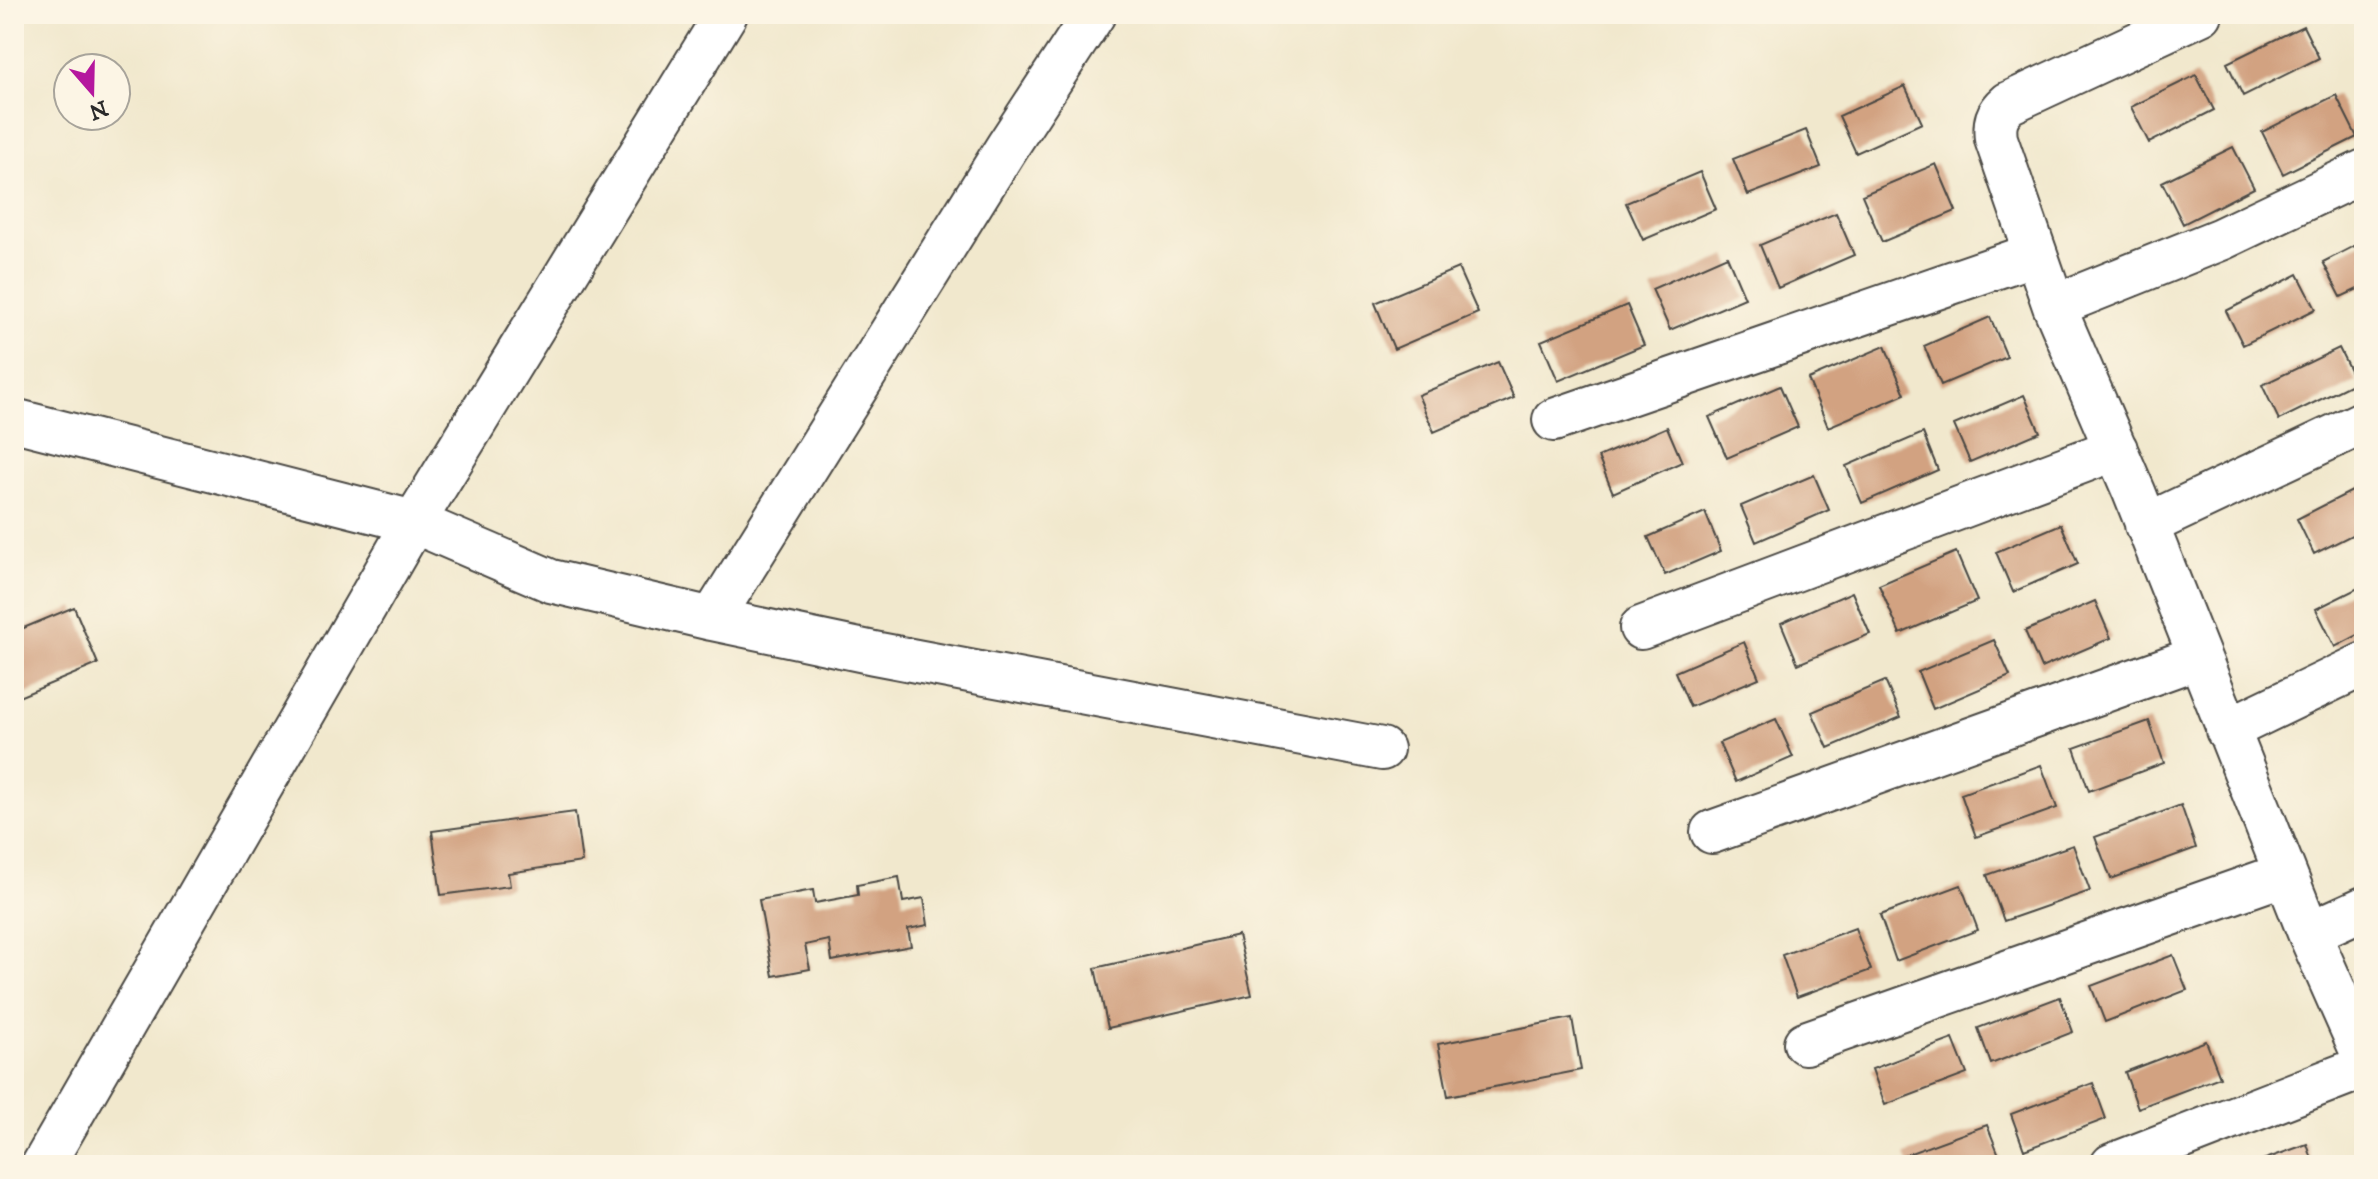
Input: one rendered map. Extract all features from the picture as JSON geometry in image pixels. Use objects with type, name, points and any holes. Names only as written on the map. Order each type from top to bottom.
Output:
[{"type":"street","points":[[43,1165],[414,522],[726,14]]},
{"type":"street","points":[[712,619],[1007,147],[1094,14]]},
{"type":"street","points":[[2201,14],[2009,103],[1998,113],[1996,139],[2054,306],[2116,449],[2309,933],[2364,1057]]},
{"type":"street","points":[[2054,306],[2221,239],[2364,171]]},
{"type":"street","points":[[1554,420],[2035,254]]},
{"type":"street","points":[[14,420],[414,522],[551,581],[874,653],[1382,749]]},
{"type":"street","points":[[2146,525],[2364,422]]},
{"type":"street","points":[[1641,628],[2116,449]]},
{"type":"street","points":[[1712,832],[2199,657]]},
{"type":"street","points":[[2227,730],[2364,664]]},
{"type":"street","points":[[1805,1043],[2285,874]]},
{"type":"street","points":[[2309,933],[2364,908]]},
{"type":"street","points":[[2112,1165],[2364,1067]]},
{"type":"building","points":[[2303,26],[2319,58],[2243,96],[2227,63]]},
{"type":"building","points":[[2196,75],[2214,110],[2149,143],[2131,107]]},
{"type":"building","points":[[1905,86],[1922,123],[1856,153],[1839,116]]},
{"type":"building","points":[[2336,95],[2357,137],[2283,174],[2262,132]]},
{"type":"building","points":[[1806,130],[1821,167],[1748,195],[1733,159]]},
{"type":"building","points":[[2233,147],[2254,188],[2183,224],[2162,182]]},
{"type":"building","points":[[1936,164],[1956,211],[1882,242],[1862,195]]},
{"type":"building","points":[[1700,172],[1716,209],[1643,240],[1626,203]]},
{"type":"building","points":[[1836,213],[1854,255],[1778,288],[1760,245]]},
{"type":"building","points":[[2364,241],[2364,286],[2341,297],[2323,262]]},
{"type":"building","points":[[1727,256],[1745,298],[1670,330],[1652,289]]},
{"type":"building","points":[[1458,268],[1478,313],[1394,349],[1375,303]]},
{"type":"building","points":[[2298,274],[2316,309],[2243,345],[2226,311]]},
{"type":"building","points":[[1627,305],[1644,345],[1558,381],[1541,341]]},
{"type":"building","points":[[1990,317],[2007,357],[1941,385],[1924,346]]},
{"type":"building","points":[[1885,346],[1905,394],[1828,427],[1808,379]]},
{"type":"building","points":[[2339,348],[2356,382],[2279,420],[2262,385]]},
{"type":"building","points":[[1498,362],[1514,398],[1434,432],[1418,395]]},
{"type":"building","points":[[1780,386],[1798,427],[1727,458],[1709,417]]},
{"type":"building","points":[[2024,395],[2040,432],[1970,462],[1954,425]]},
{"type":"building","points":[[1667,427],[1682,462],[1613,493],[1598,457]]},
{"type":"building","points":[[1923,433],[1938,470],[1862,503],[1846,466]]},
{"type":"building","points":[[1814,475],[1829,510],[1756,542],[1741,506]]},
{"type":"building","points":[[2364,485],[2364,529],[2314,554],[2297,519]]},
{"type":"building","points":[[1705,512],[1721,551],[1665,575],[1648,537]]},
{"type":"building","points":[[2061,524],[2078,564],[2013,592],[1996,552]]},
{"type":"building","points":[[1956,552],[1977,601],[1900,634],[1879,585]]},
{"type":"building","points":[[2364,585],[2364,632],[2335,647],[2316,609]]},
{"type":"building","points":[[1852,592],[1870,634],[1798,664],[1781,623]]},
{"type":"building","points":[[2095,601],[2111,638],[2041,668],[2025,631]]},
{"type":"building","points":[[74,607],[98,664],[14,699],[14,632]]},
{"type":"building","points":[[1994,640],[2010,676],[1933,709],[1918,672]]},
{"type":"building","points":[[1744,642],[1759,678],[1690,707],[1675,672]]},
{"type":"building","points":[[1885,681],[1901,717],[1828,748],[1812,712]]},
{"type":"building","points":[[1776,719],[1793,757],[1736,782],[1719,743]]},
{"type":"building","points":[[2149,721],[2164,763],[2089,791],[2074,748]]},
{"type":"building","points":[[2041,765],[2057,808],[1976,837],[1961,794]]},
{"type":"building","points":[[2181,805],[2196,848],[2111,879],[2095,837]]},
{"type":"building","points":[[575,812],[582,862],[508,873],[510,886],[441,895],[432,831]]},
{"type":"building","points":[[2073,845],[2090,891],[2004,921],[1987,875]]},
{"type":"building","points":[[899,877],[903,902],[924,898],[928,925],[908,929],[911,946],[832,961],[829,940],[805,945],[810,969],[773,976],[759,900],[813,890],[815,903],[858,895],[857,885]]},
{"type":"building","points":[[1961,885],[1978,930],[1896,961],[1880,915]]},
{"type":"building","points":[[1855,928],[1871,970],[1797,997],[1782,955]]},
{"type":"building","points":[[1238,935],[1252,995],[1108,1028],[1095,968]]},
{"type":"building","points":[[2173,955],[2187,990],[2105,1022],[2091,986]]},
{"type":"building","points":[[2060,997],[2073,1032],[1991,1064],[1978,1028]]},
{"type":"building","points":[[1572,1018],[1581,1070],[1448,1096],[1438,1044]]},
{"type":"building","points":[[1953,1039],[1967,1074],[1885,1105],[1872,1069]]},
{"type":"building","points":[[2206,1041],[2220,1077],[2138,1108],[2125,1072]]},
{"type":"building","points":[[2093,1083],[2106,1119],[2024,1150],[2011,1114]]},
{"type":"building","points":[[1987,1125],[2001,1160],[1987,1165],[1909,1165],[1905,1155]]},
{"type":"building","points":[[2307,1144],[2314,1165],[2249,1165]]}]
